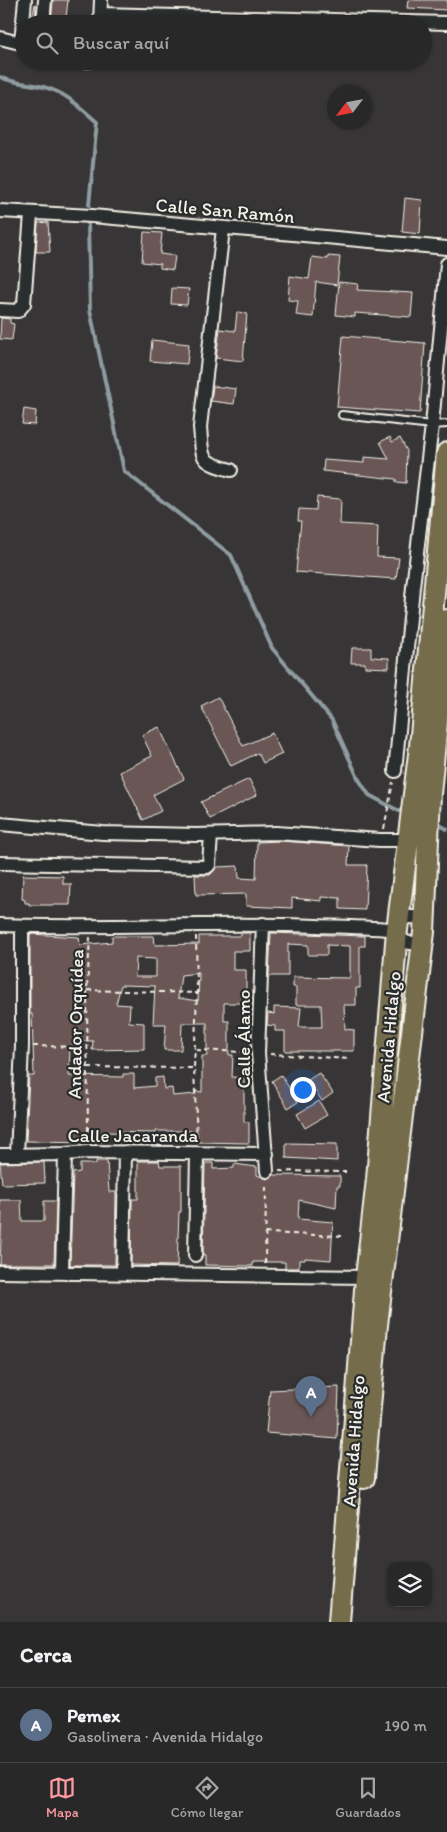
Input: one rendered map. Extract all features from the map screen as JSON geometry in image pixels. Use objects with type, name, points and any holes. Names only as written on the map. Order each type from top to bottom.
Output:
[{"type":"main road","name":"Avenida Hidalgo","points":[[339,1622],[366,1277],[377,1179],[397,930],[420,746],[447,453]]},
{"type":"main road","name":"Avenida Hidalgo","points":[[352,1622],[377,1325],[424,932],[430,794],[447,620]]},
{"type":"street","points":[[24,15],[25,0]]},
{"type":"street","points":[[44,15],[45,0]]},
{"type":"street","points":[[100,15],[101,0]]},
{"type":"street","points":[[432,23],[447,23]]},
{"type":"street","points":[[0,38],[15,42]]},
{"type":"street","name":"Calle San Ramón","points":[[0,211],[92,216],[447,248]]},
{"type":"street","points":[[0,310],[18,311],[24,304],[31,214]]},
{"type":"street","points":[[223,229],[200,427],[202,455],[210,464],[232,470]]},
{"type":"street","points":[[395,771],[413,587],[432,425],[447,264]]},
{"type":"street","points":[[0,824],[103,833],[211,835],[276,832],[380,840],[408,840]]},
{"type":"street","points":[[0,863],[207,867],[209,865],[211,835]]},
{"type":"street","points":[[412,917],[421,921],[424,932],[419,942],[410,945],[401,939],[397,930],[402,920],[412,917]]},
{"type":"street","points":[[0,925],[90,927],[263,924],[397,930]]},
{"type":"street","name":"Calle Álamo","points":[[263,924],[258,1053],[267,1171]]},
{"type":"street","points":[[17,1154],[22,1046],[22,926]]},
{"type":"street","name":"Calle Jacaranda","points":[[0,1154],[88,1152],[267,1154]]},
{"type":"street","points":[[123,1274],[124,1152]]},
{"type":"street","points":[[62,1272],[65,1154]]},
{"type":"street","points":[[196,1255],[197,1154]]},
{"type":"street","points":[[0,1272],[366,1277]]},
{"type":"lane","points":[[342,414],[432,425],[447,424]]},
{"type":"path","points":[[388,814],[392,787]]},
{"type":"path","points":[[196,926],[197,993],[194,1068],[197,1154]]},
{"type":"path","name":"Andador Orquídea","points":[[88,1152],[87,990],[90,927]]},
{"type":"path","points":[[87,990],[197,993]]},
{"type":"path","points":[[22,1046],[88,1047]]},
{"type":"path","points":[[196,1050],[351,1059]]},
{"type":"path","points":[[88,1067],[194,1068]]},
{"type":"path","points":[[265,1275],[267,1171],[346,1172]]},
{"type":"path","points":[[265,1234],[342,1236]]},
{"type":"building","points":[[53,0],[68,0],[66,15],[52,15]]},
{"type":"building","points":[[408,0],[447,0],[447,10],[407,8]]},
{"type":"building","points":[[35,4],[35,15],[33,15]]},
{"type":"building","points":[[405,198],[422,200],[420,234],[402,232]]},
{"type":"building","points":[[48,222],[50,252],[36,252],[38,223]]},
{"type":"building","points":[[144,232],[162,233],[160,254],[175,256],[173,270],[160,268],[160,264],[142,262]]},
{"type":"building","points":[[328,256],[340,257],[337,285],[316,282],[313,317],[296,315],[298,301],[288,300],[290,276],[309,279],[312,257],[328,259]]},
{"type":"building","points":[[339,282],[358,284],[357,290],[413,293],[411,317],[355,313],[355,317],[336,315]]},
{"type":"building","points":[[172,288],[189,289],[187,305],[171,304]]},
{"type":"building","points":[[237,312],[247,313],[243,361],[216,358],[220,329],[235,331]]},
{"type":"building","points":[[1,318],[10,319],[10,323],[14,324],[12,340],[0,339]]},
{"type":"building","points":[[343,336],[425,343],[420,413],[337,407]]},
{"type":"building","points":[[152,340],[189,344],[187,364],[150,361]]},
{"type":"building","points":[[213,386],[236,389],[234,404],[211,401]]},
{"type":"building","points":[[24,409],[36,411],[35,425],[22,424]]},
{"type":"building","points":[[390,437],[392,442],[400,438],[407,451],[406,483],[396,482],[396,479],[323,471],[324,460],[364,463],[364,457],[389,459],[380,442]]},
{"type":"building","points":[[317,497],[341,499],[340,524],[378,526],[377,557],[399,558],[396,579],[296,572],[301,521],[298,521],[299,509],[316,510]]},
{"type":"building","points":[[352,648],[371,648],[371,657],[389,658],[389,668],[365,667],[365,663],[351,663]]},
{"type":"building","points":[[218,697],[243,746],[272,733],[282,754],[263,763],[258,753],[231,766],[201,706]]},
{"type":"building","points":[[159,727],[184,779],[153,795],[161,811],[143,820],[120,772],[152,756],[142,735]]},
{"type":"building","points":[[249,779],[257,795],[210,819],[201,802]]},
{"type":"building","points":[[281,841],[349,846],[348,865],[367,865],[365,910],[340,909],[340,898],[321,897],[321,901],[292,898],[292,908],[246,906],[246,894],[196,895],[195,875],[210,875],[217,867],[238,866],[239,878],[256,879],[257,842]]},
{"type":"building","points":[[23,875],[63,876],[63,884],[71,884],[70,905],[29,905],[29,903],[25,903],[25,900],[22,899]]},
{"type":"building","points":[[241,933],[250,933],[250,951],[233,951],[233,970],[246,970],[246,1003],[224,1003],[224,1021],[229,1021],[229,1055],[233,1055],[232,1077],[244,1078],[244,1122],[249,1122],[249,1143],[197,1142],[197,1131],[156,1131],[156,1133],[101,1132],[102,1142],[26,1141],[29,1076],[34,1076],[32,1014],[30,1014],[30,934],[79,937],[80,945],[112,942],[112,936],[154,936],[155,945],[199,944],[199,936],[241,936]],"holes":[[[136,958],[156,959],[156,977],[135,977]],[[199,973],[198,1001],[178,998],[181,975]],[[121,985],[155,986],[153,1024],[166,1024],[164,1050],[181,1050],[182,1023],[207,1023],[207,1056],[202,1056],[202,1092],[196,1091],[196,1094],[173,1096],[172,1088],[164,1089],[163,1077],[155,1078],[155,1086],[134,1088],[134,1074],[123,1074],[123,1077],[69,1076],[70,1047],[73,1047],[73,1041],[93,1041],[92,1050],[144,1049],[144,1023],[129,1022],[130,1005],[116,1004]]]},
{"type":"building","points":[[271,933],[365,936],[365,946],[360,946],[360,988],[356,988],[356,1005],[344,1005],[345,1029],[354,1030],[354,1051],[285,1051],[285,1031],[275,1031],[275,1026],[267,1025],[268,1013],[274,1014],[274,1007],[301,1008],[299,1027],[322,1027],[321,1005],[296,1005],[296,987],[293,987],[293,977],[350,978],[350,946],[327,945],[327,955],[308,955],[308,945],[288,944],[288,976],[269,976]]},
{"type":"building","points":[[319,1073],[333,1093],[322,1101],[308,1080]]},
{"type":"building","points":[[281,1075],[298,1102],[288,1108],[272,1081]]},
{"type":"building","points":[[319,1101],[327,1115],[305,1128],[297,1114]]},
{"type":"building","points":[[286,1143],[337,1144],[337,1161],[286,1158]]},
{"type":"building","points":[[96,1161],[107,1161],[109,1192],[116,1192],[115,1265],[70,1265],[73,1173],[80,1172],[80,1164],[96,1164]]},
{"type":"building","points":[[138,1161],[159,1161],[160,1166],[181,1166],[181,1212],[179,1212],[177,1266],[131,1265],[132,1199],[138,1199]]},
{"type":"building","points":[[44,1162],[45,1183],[2,1184],[0,1163]]},
{"type":"building","points":[[205,1163],[213,1163],[213,1169],[234,1168],[234,1164],[257,1167],[257,1175],[267,1179],[274,1175],[340,1176],[340,1186],[337,1186],[336,1208],[299,1200],[298,1219],[333,1222],[331,1260],[305,1258],[305,1260],[299,1260],[299,1268],[285,1268],[285,1262],[253,1262],[253,1266],[205,1265],[205,1255],[203,1255]]},
{"type":"building","points":[[0,1200],[21,1200],[22,1221],[44,1221],[44,1201],[56,1201],[54,1264],[0,1264],[2,1212],[0,1212]]},
{"type":"building","points":[[339,1387],[337,1439],[266,1433],[270,1390]]},
{"type":"waterway","points":[[0,77],[47,88],[59,93],[76,104],[97,122],[89,205]]},
{"type":"waterway","points":[[88,225],[90,310],[124,471],[231,555],[272,648],[332,720],[358,778],[369,795],[399,811]]},
{"type":"waterway","points":[[436,823],[447,829]]},
{"type":"place","name":"Pemex","points":[[311,1417]]}]
